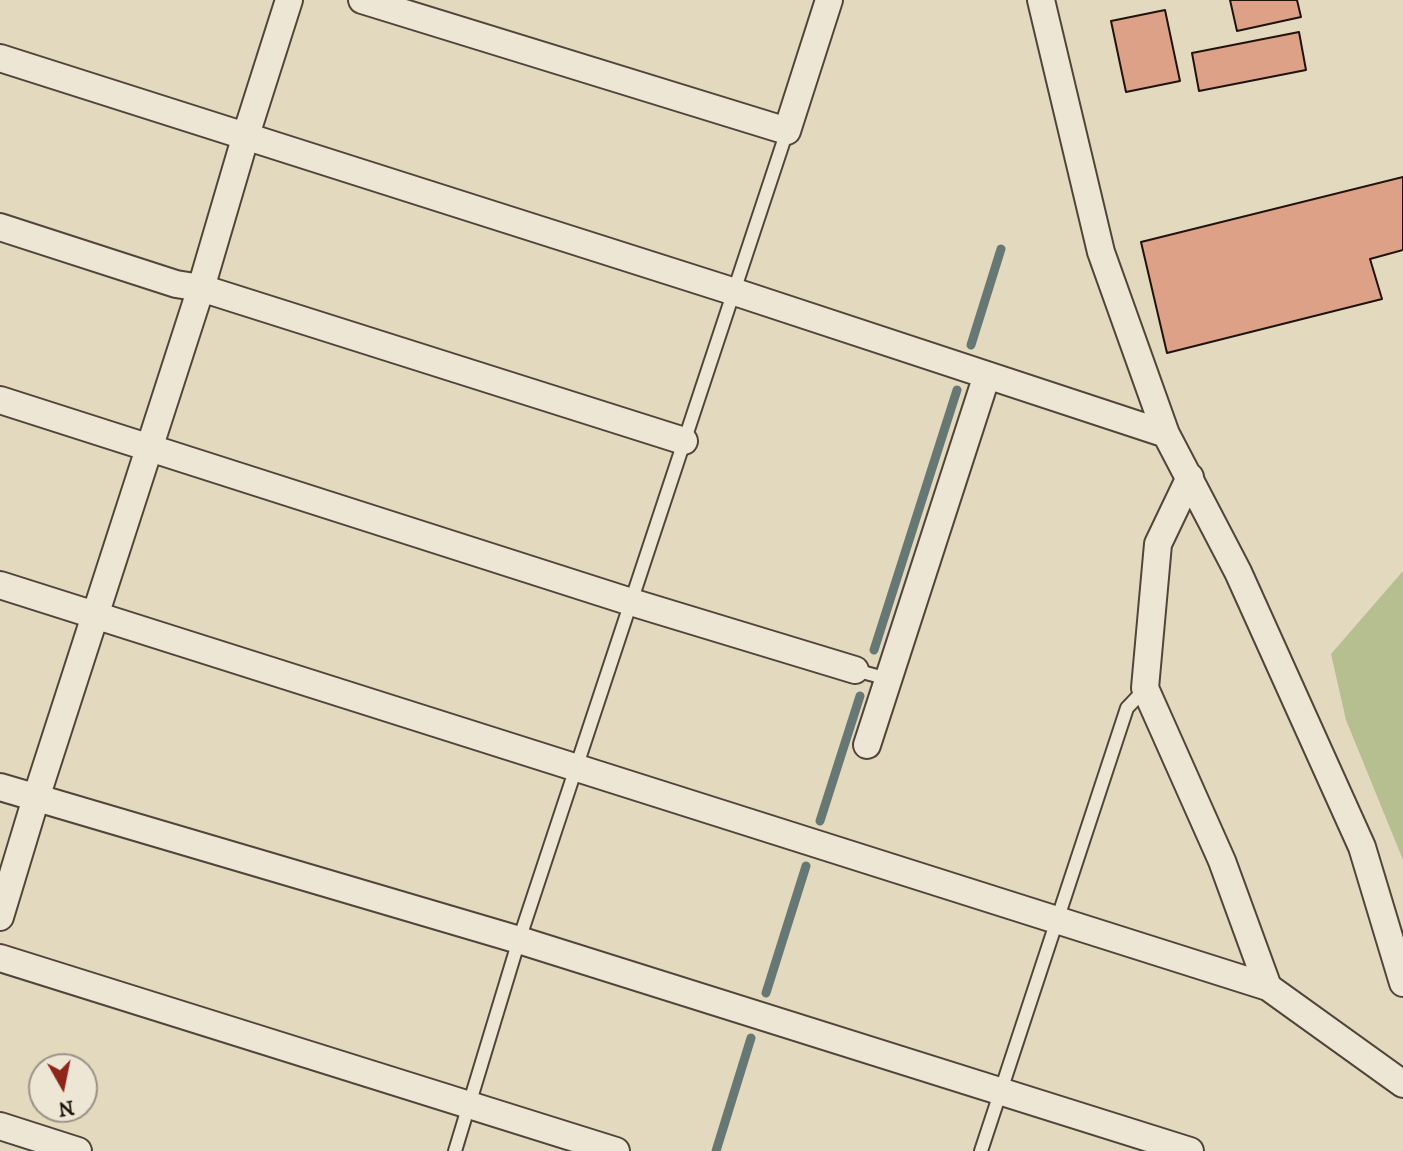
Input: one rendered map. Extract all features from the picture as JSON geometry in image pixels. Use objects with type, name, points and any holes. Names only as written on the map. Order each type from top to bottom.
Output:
[{"type":"street","points":[[0,917],[201,288],[289,0]]},
{"type":"street","points":[[362,0],[787,131],[829,0]]},
{"type":"street","points":[[1041,0],[1101,252],[1166,434],[1191,477],[1238,572],[1362,847],[1403,983]]},
{"type":"street","points":[[0,58],[735,292],[1166,434]]},
{"type":"street","points":[[0,227],[684,441]]},
{"type":"street","points":[[867,745],[986,375]]},
{"type":"street","points":[[0,400],[631,603],[855,670]]},
{"type":"street","points":[[1191,477],[1158,544],[1145,688],[1222,861],[1268,987]]},
{"type":"street","points":[[0,585],[1268,987],[1403,1084]]},
{"type":"street","points":[[0,787],[519,940],[1190,1151]]},
{"type":"street","points":[[0,958],[616,1151]]},
{"type":"street","points":[[0,1126],[78,1151]]},
{"type":"lane","points":[[455,1151],[519,940],[787,131]]},
{"type":"lane","points":[[855,670],[888,680]]},
{"type":"lane","points":[[981,1151],[1127,708],[1145,688]]},
{"type":"green space","points":[[1403,571],[1403,860],[1346,720],[1331,654]]},
{"type":"building","points":[[1230,0],[1297,0],[1301,17],[1237,31]]},
{"type":"building","points":[[1165,10],[1180,81],[1126,92],[1111,21]]},
{"type":"building","points":[[1299,32],[1306,70],[1199,91],[1192,53]]},
{"type":"building","points":[[1403,177],[1403,250],[1370,259],[1382,299],[1167,353],[1141,242]]},
{"type":"waterway","points":[[971,345],[1001,249]]},
{"type":"waterway","points":[[874,650],[957,390]]},
{"type":"waterway","points":[[820,821],[860,696]]},
{"type":"waterway","points":[[766,993],[806,866]]},
{"type":"waterway","points":[[716,1151],[751,1038]]}]
